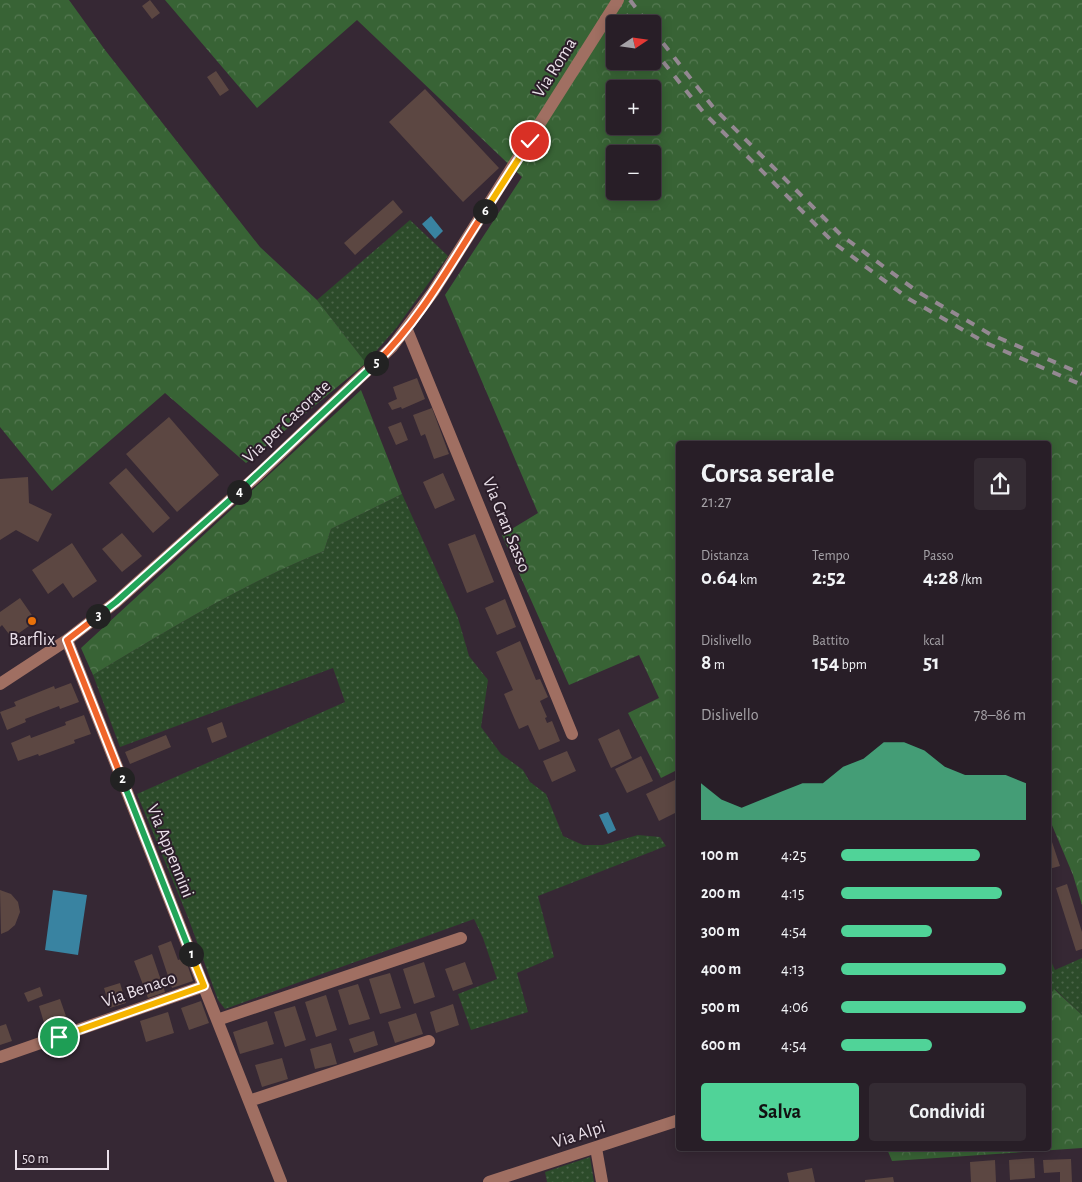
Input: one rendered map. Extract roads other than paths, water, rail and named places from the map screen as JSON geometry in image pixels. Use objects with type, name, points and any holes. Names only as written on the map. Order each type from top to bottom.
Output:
[{"type":"street","name":"Via Roma","points":[[473,230],[618,0]]},
{"type":"street","name":"Via per Casorate","points":[[0,684],[67,640],[116,602],[258,475],[387,352],[407,330],[473,230]]},
{"type":"street","name":"Via Gran Sasso","points":[[407,330],[572,734]]},
{"type":"street","name":"Via Appennini","points":[[67,640],[282,1182]]},
{"type":"street","points":[[217,1020],[461,938]]},
{"type":"street","name":"Via Benaco","points":[[0,1057],[204,986]]},
{"type":"street","points":[[249,1101],[429,1040]]},
{"type":"street","name":"Via Alpi","points":[[489,1182],[676,1121]]},
{"type":"street","points":[[596,1148],[602,1182]]},
{"type":"water","points":[[431,216],[443,231],[435,239],[422,224]]},
{"type":"water","points":[[608,812],[616,830],[608,834],[599,815]]},
{"type":"water","points":[[53,890],[87,895],[78,955],[45,950]]},
{"type":"railway","points":[[615,0],[626,15]]},
{"type":"railway","points":[[630,0],[641,15]]},
{"type":"railway","points":[[661,41],[713,107],[841,235],[918,292],[990,334],[1082,374]]},
{"type":"railway","points":[[661,59],[704,113],[834,243],[909,299],[986,343],[1082,385]]},
{"type":"place","name":"Barflix","points":[[32,621]]}]
